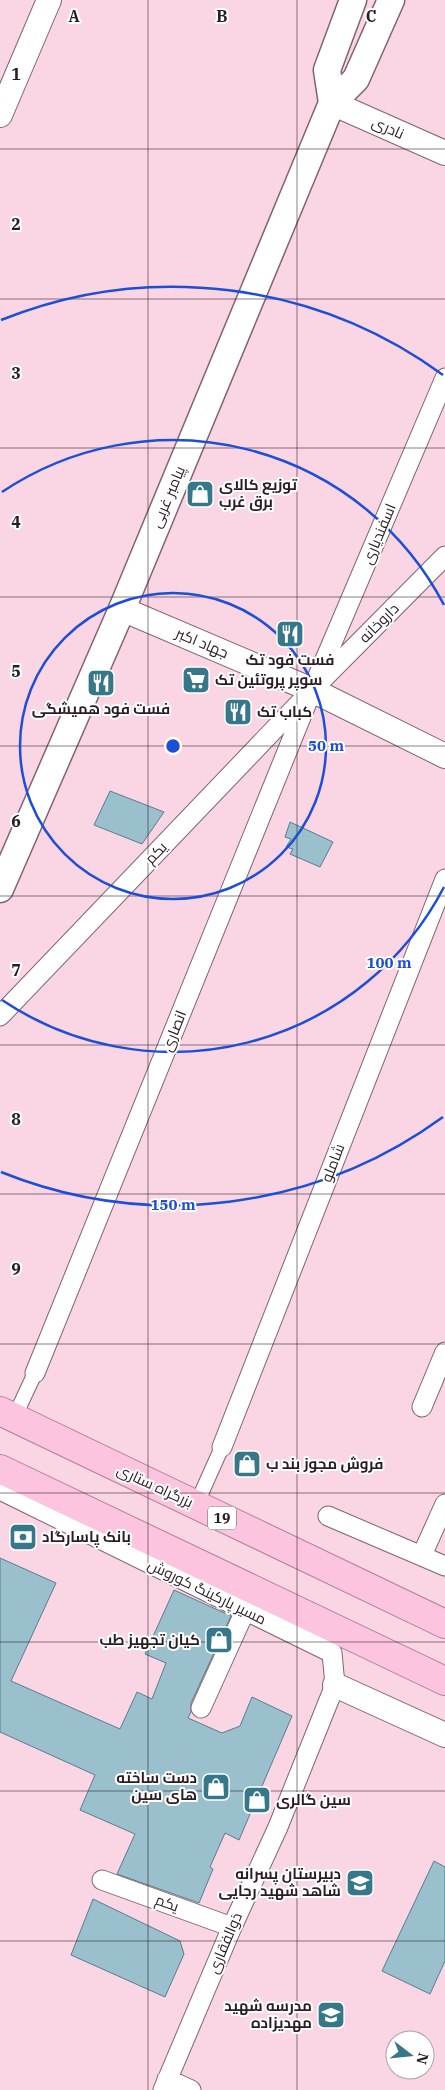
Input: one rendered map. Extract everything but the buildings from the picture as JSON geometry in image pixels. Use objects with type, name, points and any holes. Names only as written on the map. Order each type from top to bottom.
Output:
[{"type":"highway","name":"بزرگراه ستاری","points":[[7,1415],[445,1624]]},
{"type":"highway","points":[[0,1469],[445,1682]]},
{"type":"main road","points":[[332,103],[327,70],[353,0]]},
{"type":"main road","name":"پیامبر غربی","points":[[0,889],[122,609],[332,103],[356,79],[391,0]]},
{"type":"street","points":[[0,115],[49,0]]},
{"type":"street","name":"نادری","points":[[332,103],[445,153]]},
{"type":"street","name":"اسفندیاری","points":[[312,690],[445,378]]},
{"type":"street","name":"داروخانه","points":[[312,690],[445,556]]},
{"type":"street","name":"جهاد اکبر","points":[[122,609],[312,690],[445,756]]},
{"type":"street","name":"یکم","points":[[0,1016],[312,690]]},
{"type":"street","name":"انصاری","points":[[35,1373],[312,690]]},
{"type":"street","name":"شاملو","points":[[222,1447],[445,879]]},
{"type":"street","points":[[422,1407],[445,1352]]},
{"type":"street","points":[[7,1415],[35,1373]]},
{"type":"street","points":[[196,1505],[222,1447]]},
{"type":"street","name":"مسیر پارکینگ کوروش","points":[[0,1490],[332,1653],[335,1684]]},
{"type":"street","points":[[422,1555],[445,1504]]},
{"type":"street","points":[[328,1516],[445,1566]]},
{"type":"street","points":[[201,1708],[245,1611]]},
{"type":"street","points":[[335,1684],[445,1735]]},
{"type":"street","name":"ذوالفقاری","points":[[165,2085],[232,1927],[278,1826],[335,1684]]},
{"type":"street","name":"یکم","points":[[102,1880],[232,1927]]},
{"type":"street","points":[[165,2085],[191,2090]]},
{"type":"place","name":"توزیع کالای برق غرب","points":[[200,494]]},
{"type":"place","name":"فست فود تک","points":[[290,634]]},
{"type":"place","name":"سوپر پروتئین تک","points":[[196,680]]},
{"type":"place","name":"فست فود همیشگی","points":[[101,683]]},
{"type":"place","name":"کباب تک","points":[[238,712]]},
{"type":"place","name":"فروش مجوز بند ب","points":[[247,1464]]},
{"type":"place","name":"بانک پاسارگاد","points":[[23,1537]]},
{"type":"place","name":"کیان تجهیز طب","points":[[219,1640]]},
{"type":"place","name":"دست ساخته های سین","points":[[216,1787]]},
{"type":"place","name":"سین گالری","points":[[257,1800]]},
{"type":"place","name":"دبیرستان پسرانه شاهد شهید رجایی","points":[[360,1883]]},
{"type":"place","name":"مدرسه شهيد مهديزاده","points":[[331,2015]]}]
